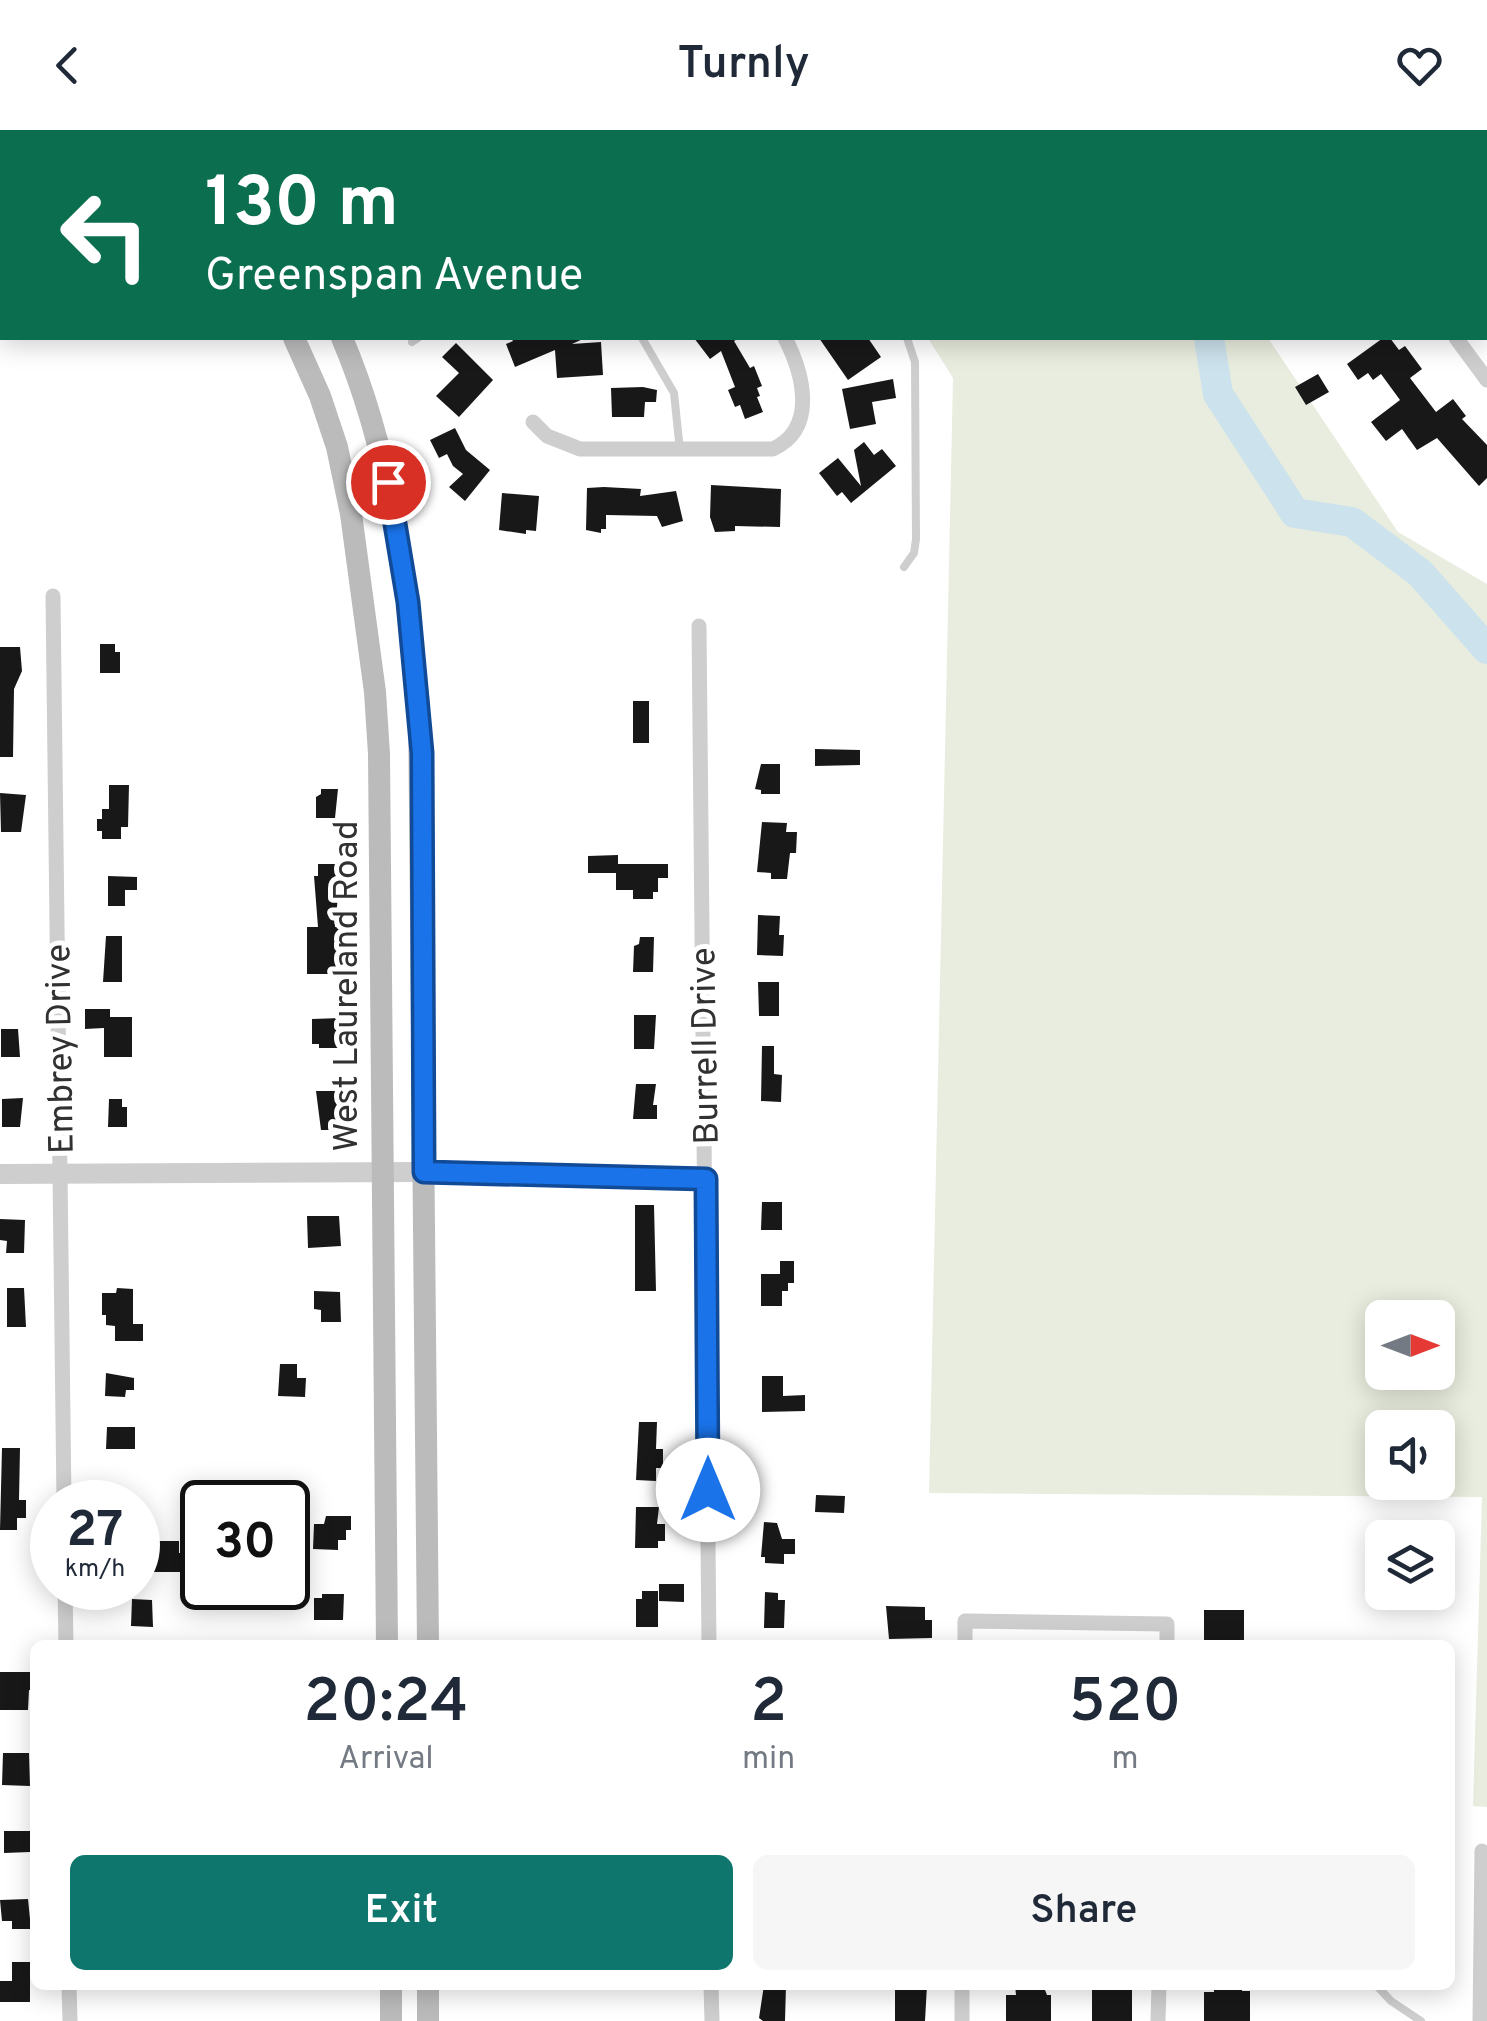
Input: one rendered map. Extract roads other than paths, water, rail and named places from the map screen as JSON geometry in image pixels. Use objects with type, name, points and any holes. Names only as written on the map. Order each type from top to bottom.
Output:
[{"type":"main road","name":"West Laureland Road","points":[[295,340],[337,447],[351,514],[375,692],[387,1640]]},
{"type":"main road","points":[[343,340],[362,384],[396,521],[422,753],[428,1640]]},
{"type":"main road","points":[[378,754],[422,753]]},
{"type":"main road","points":[[391,1990],[391,2021]]},
{"type":"main road","points":[[428,1990],[428,2021]]},
{"type":"street","points":[[533,422],[564,446],[580,449],[757,451],[787,442],[800,418],[802,377],[786,340]]},
{"type":"street","points":[[1457,340],[1487,380]]},
{"type":"street","name":"Embrey Drive","points":[[52,596],[64,1480]]},
{"type":"street","name":"Burrell Drive","points":[[699,626],[709,1640]]},
{"type":"street","points":[[0,1174],[424,1172],[706,1179]]},
{"type":"street","points":[[65,1610],[66,1640]]},
{"type":"street","points":[[965,1640],[966,1621],[1167,1624],[1166,1640]]},
{"type":"street","points":[[1480,2021],[1482,1851]]},
{"type":"street","points":[[70,1990],[70,2021]]},
{"type":"street","points":[[712,1990],[712,2021]]},
{"type":"street","points":[[962,1990],[962,2021]]},
{"type":"street","points":[[1158,2021],[1159,1990]]},
{"type":"lane","points":[[643,340],[674,394],[680,451]]},
{"type":"lane","points":[[904,567],[914,553],[916,539],[915,362],[908,340]]},
{"type":"lane","points":[[1380,1990],[1421,2021]]},
{"type":"waterway","points":[[1209,340],[1218,394],[1295,513],[1352,522],[1420,573],[1487,649]]}]
